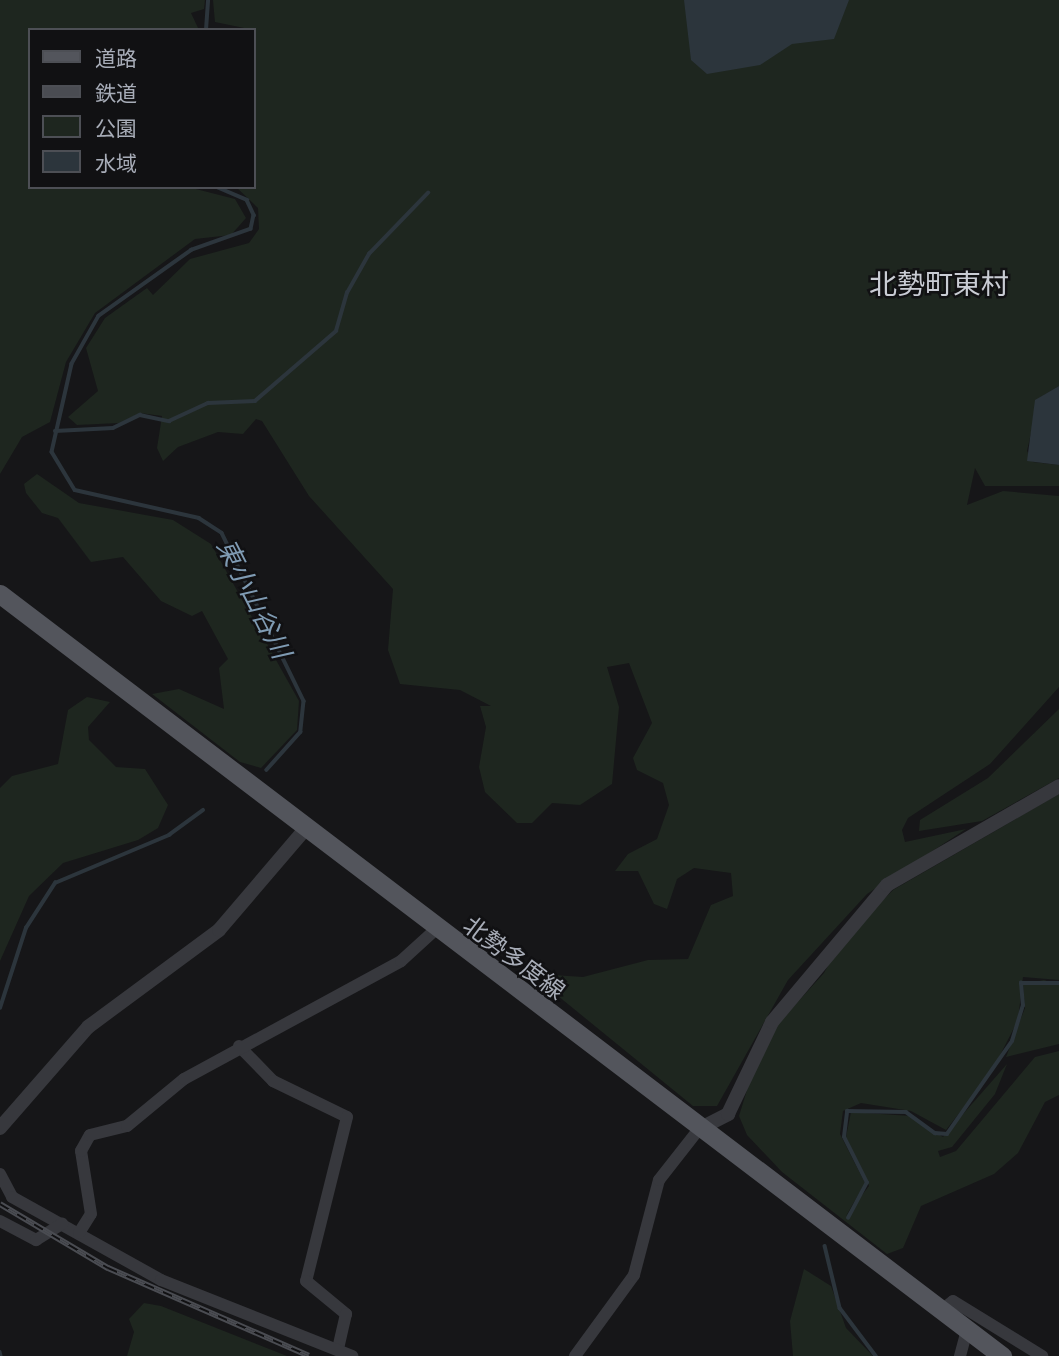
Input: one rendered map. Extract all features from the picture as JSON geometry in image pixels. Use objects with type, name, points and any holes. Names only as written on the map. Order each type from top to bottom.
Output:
[{"type":"main road","name":"北勢多度線","points":[[0,594],[436,929],[1002,1356]]},
{"type":"street","points":[[575,1356],[634,1275],[659,1180],[699,1129],[728,1114],[772,1022],[887,885],[1059,786]]},
{"type":"street","points":[[0,1128],[88,1027],[219,930],[306,828]]},
{"type":"street","points":[[79,1233],[91,1214],[81,1152],[90,1135],[127,1126],[184,1079],[239,1046],[401,961],[436,929]]},
{"type":"street","points":[[239,1046],[273,1082],[347,1116],[306,1281],[346,1314],[347,1331],[338,1349]]},
{"type":"street","points":[[0,1174],[12,1197]]},
{"type":"street","points":[[0,1191],[161,1280],[352,1356]]},
{"type":"street","points":[[0,1221],[36,1240],[62,1224]]},
{"type":"street","points":[[942,1310],[953,1301],[1042,1356]]},
{"type":"street","points":[[960,1356],[967,1329]]},
{"type":"green space","points":[[0,0],[205,0],[204,9],[191,13],[198,28],[28,28],[28,189],[196,189],[235,199],[246,218],[231,235],[195,239],[95,313],[66,362],[50,422],[22,437],[0,474]]},
{"type":"green space","points":[[213,0],[1059,0],[1059,386],[1039,398],[1027,451],[1033,462],[1059,465],[1059,486],[985,486],[975,468],[967,505],[1003,491],[1059,496],[1059,687],[990,764],[908,818],[902,830],[905,842],[966,829],[867,894],[788,980],[717,1106],[693,1106],[547,987],[553,975],[583,977],[648,960],[688,959],[711,905],[733,896],[731,873],[694,868],[677,879],[667,909],[654,904],[638,871],[615,871],[628,854],[657,839],[669,805],[663,783],[637,770],[633,758],[652,723],[629,663],[607,667],[619,707],[612,784],[580,805],[552,803],[532,823],[517,823],[485,792],[479,767],[486,727],[480,706],[491,706],[460,690],[400,684],[388,650],[393,589],[309,496],[262,421],[256,419],[243,434],[218,432],[178,447],[163,461],[157,448],[162,416],[140,413],[119,423],[77,425],[68,417],[98,391],[86,348],[105,318],[147,288],[153,295],[190,259],[249,243],[259,229],[258,208],[238,189],[256,189],[256,28],[215,22]]},
{"type":"green space","points":[[37,474],[79,503],[173,520],[211,544],[299,701],[297,730],[261,768],[240,762],[152,694],[179,689],[224,709],[219,668],[228,659],[202,611],[192,616],[161,601],[123,557],[91,562],[58,518],[42,513],[26,493],[24,484]]},
{"type":"green space","points":[[87,697],[110,702],[88,727],[89,740],[116,767],[145,769],[168,805],[158,828],[138,840],[63,863],[29,896],[0,961],[0,788],[12,776],[58,764],[68,710]]},
{"type":"green space","points":[[1059,709],[1059,778],[982,821],[919,831],[920,820],[988,778]]},
{"type":"green space","points":[[1059,794],[1059,980],[1023,977],[1018,1020],[992,1071],[946,1130],[911,1111],[861,1103],[843,1111],[840,1134],[865,1183],[846,1216],[869,1186],[846,1137],[851,1112],[911,1116],[943,1137],[1007,1064],[995,1094],[952,1147],[938,1151],[940,1157],[956,1151],[1035,1057],[1059,1051],[1059,1095],[1045,1102],[1018,1153],[994,1174],[921,1206],[903,1248],[887,1254],[782,1172],[747,1135],[739,1116],[751,1077],[777,1025],[824,973],[840,944],[893,890]]},
{"type":"green space","points":[[1044,980],[1059,985],[1059,1044],[1006,1057],[1025,1008],[1023,984]]},
{"type":"green space","points":[[804,1269],[831,1286],[846,1328],[873,1356],[793,1356],[790,1321]]},
{"type":"green space","points":[[144,1303],[161,1306],[287,1356],[127,1356],[134,1332],[129,1319]]},
{"type":"water","points":[[684,0],[849,0],[834,39],[792,44],[760,65],[707,74],[691,60]]},
{"type":"water","points":[[1059,386],[1059,465],[1027,461],[1035,400]]},
{"type":"waterway","name":"東小山谷川","points":[[206,28],[208,0]]},
{"type":"waterway","name":"東小山谷川","points":[[222,189],[247,200],[254,215],[251,229],[192,250],[99,316],[72,364],[52,452],[75,490],[199,518],[222,533],[304,701],[301,732],[267,770]]},
{"type":"waterway","points":[[55,431],[113,428],[140,415],[169,421],[208,403],[255,401],[336,331],[347,293],[369,254],[428,193]]},
{"type":"waterway","name":"東小山谷川","points":[[0,1008],[26,928],[55,883],[169,835],[203,810]]},
{"type":"waterway","name":"東小山谷川","points":[[848,1218],[867,1183],[844,1137],[847,1111],[906,1112],[935,1133],[947,1134],[1012,1041],[1023,1006],[1021,983],[1059,983]]},
{"type":"waterway","name":"東小山谷川","points":[[825,1246],[840,1308],[876,1356]]},
{"type":"waterway","name":"東小山谷川","points":[[0,1352],[1,1356]]},
{"type":"railway","points":[[0,1204],[108,1268],[309,1356]]},
{"type":"district","name":"北勢町東村","points":[[939,284]]}]
